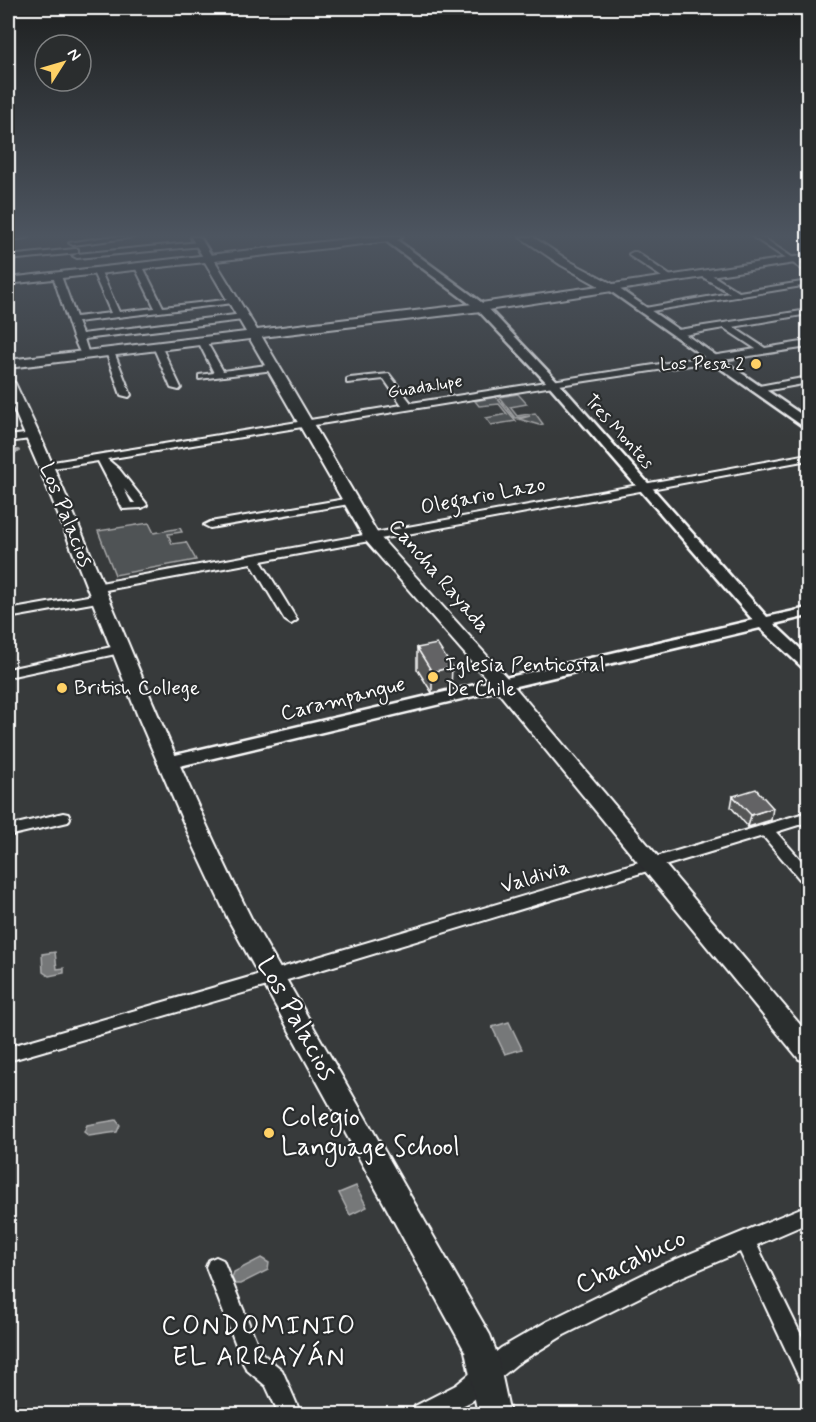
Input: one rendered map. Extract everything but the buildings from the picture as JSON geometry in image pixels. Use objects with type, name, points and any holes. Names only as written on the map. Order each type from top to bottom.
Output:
[{"type":"main road","name":"Cancha Rayada","points":[[234,303],[307,423],[372,538],[501,683],[808,1052]]},
{"type":"main road","points":[[8,364],[506,303]]},
{"type":"main road","name":"Los Palacios","points":[[8,383],[14,408],[33,436],[47,466],[120,650],[213,866],[479,1346],[486,1375],[488,1398],[494,1414]]},
{"type":"street","points":[[66,303],[86,355]]},
{"type":"street","points":[[111,303],[116,315]]},
{"type":"street","points":[[157,303],[160,310]]},
{"type":"street","points":[[71,320],[214,303]]},
{"type":"street","name":"Tres Montes","points":[[476,303],[553,383],[764,622],[808,664]]},
{"type":"street","points":[[635,303],[808,424]]},
{"type":"street","points":[[645,310],[686,303]]},
{"type":"street","points":[[678,333],[808,312]]},
{"type":"street","points":[[77,337],[243,317]]},
{"type":"street","points":[[726,326],[764,351]]},
{"type":"street","points":[[202,341],[220,375]]},
{"type":"street","name":"Guadalupe","points":[[47,466],[408,406],[808,344]]},
{"type":"street","points":[[157,346],[176,388]]},
{"type":"street","points":[[110,352],[126,395]]},
{"type":"street","points":[[202,377],[274,367]]},
{"type":"street","points":[[350,381],[386,376],[408,406]]},
{"type":"street","points":[[759,389],[808,380]]},
{"type":"street","points":[[8,439],[33,436]]},
{"type":"street","points":[[100,457],[108,467]]},
{"type":"street","name":"Olegario Lazo","points":[[8,614],[254,559],[643,485],[808,457]]},
{"type":"street","points":[[210,525],[351,501]]},
{"type":"street","points":[[254,559],[291,620]]},
{"type":"street","name":"Carampangue","points":[[167,763],[808,612]]},
{"type":"street","points":[[8,673],[120,650]]},
{"type":"street","name":"Valdivia","points":[[8,1054],[808,817]]},
{"type":"street","points":[[8,831],[63,818]]},
{"type":"street","points":[[766,830],[808,878]]},
{"type":"street","name":"Chacabuco","points":[[423,1414],[464,1393],[508,1356],[556,1328],[667,1273],[808,1214]]},
{"type":"street","points":[[744,1240],[808,1372]]},
{"type":"street","points":[[216,1268],[255,1362],[274,1378],[290,1414]]},
{"type":"shaded area","points":[[518,394],[527,404],[510,407],[517,416],[535,413],[543,424],[519,419],[530,416],[515,418],[499,397]]},
{"type":"shaded area","points":[[496,397],[516,421],[491,425],[486,418],[507,414],[499,404],[479,406],[475,401]]},
{"type":"shaded area","points":[[149,523],[154,533],[180,528],[182,532],[168,534],[172,544],[186,542],[196,560],[115,575],[98,531]]},
{"type":"shaded area","points":[[55,952],[57,969],[64,968],[64,973],[49,976],[43,972],[42,954]]},
{"type":"shaded area","points":[[509,1022],[522,1049],[505,1054],[492,1027]]},
{"type":"shaded area","points":[[116,1120],[120,1125],[117,1132],[89,1136],[84,1132],[87,1125]]},
{"type":"shaded area","points":[[356,1186],[367,1207],[350,1215],[339,1193]]},
{"type":"shaded area","points":[[261,1258],[269,1263],[268,1270],[240,1284],[235,1284],[232,1278],[234,1272]]},
{"type":"waterway","points":[[8,452],[18,451]]},
{"type":"place","name":"Los Pesa 2","points":[[756,364]]},
{"type":"place","name":"Iglesia Penticostal De Chile","points":[[433,677]]},
{"type":"place","name":"British College","points":[[62,688]]},
{"type":"place","name":"Colegio Language School","points":[[269,1133]]},
{"type":"district","name":"CONDOMINIO EL ARRAYÁN","points":[[259,1342]]}]
